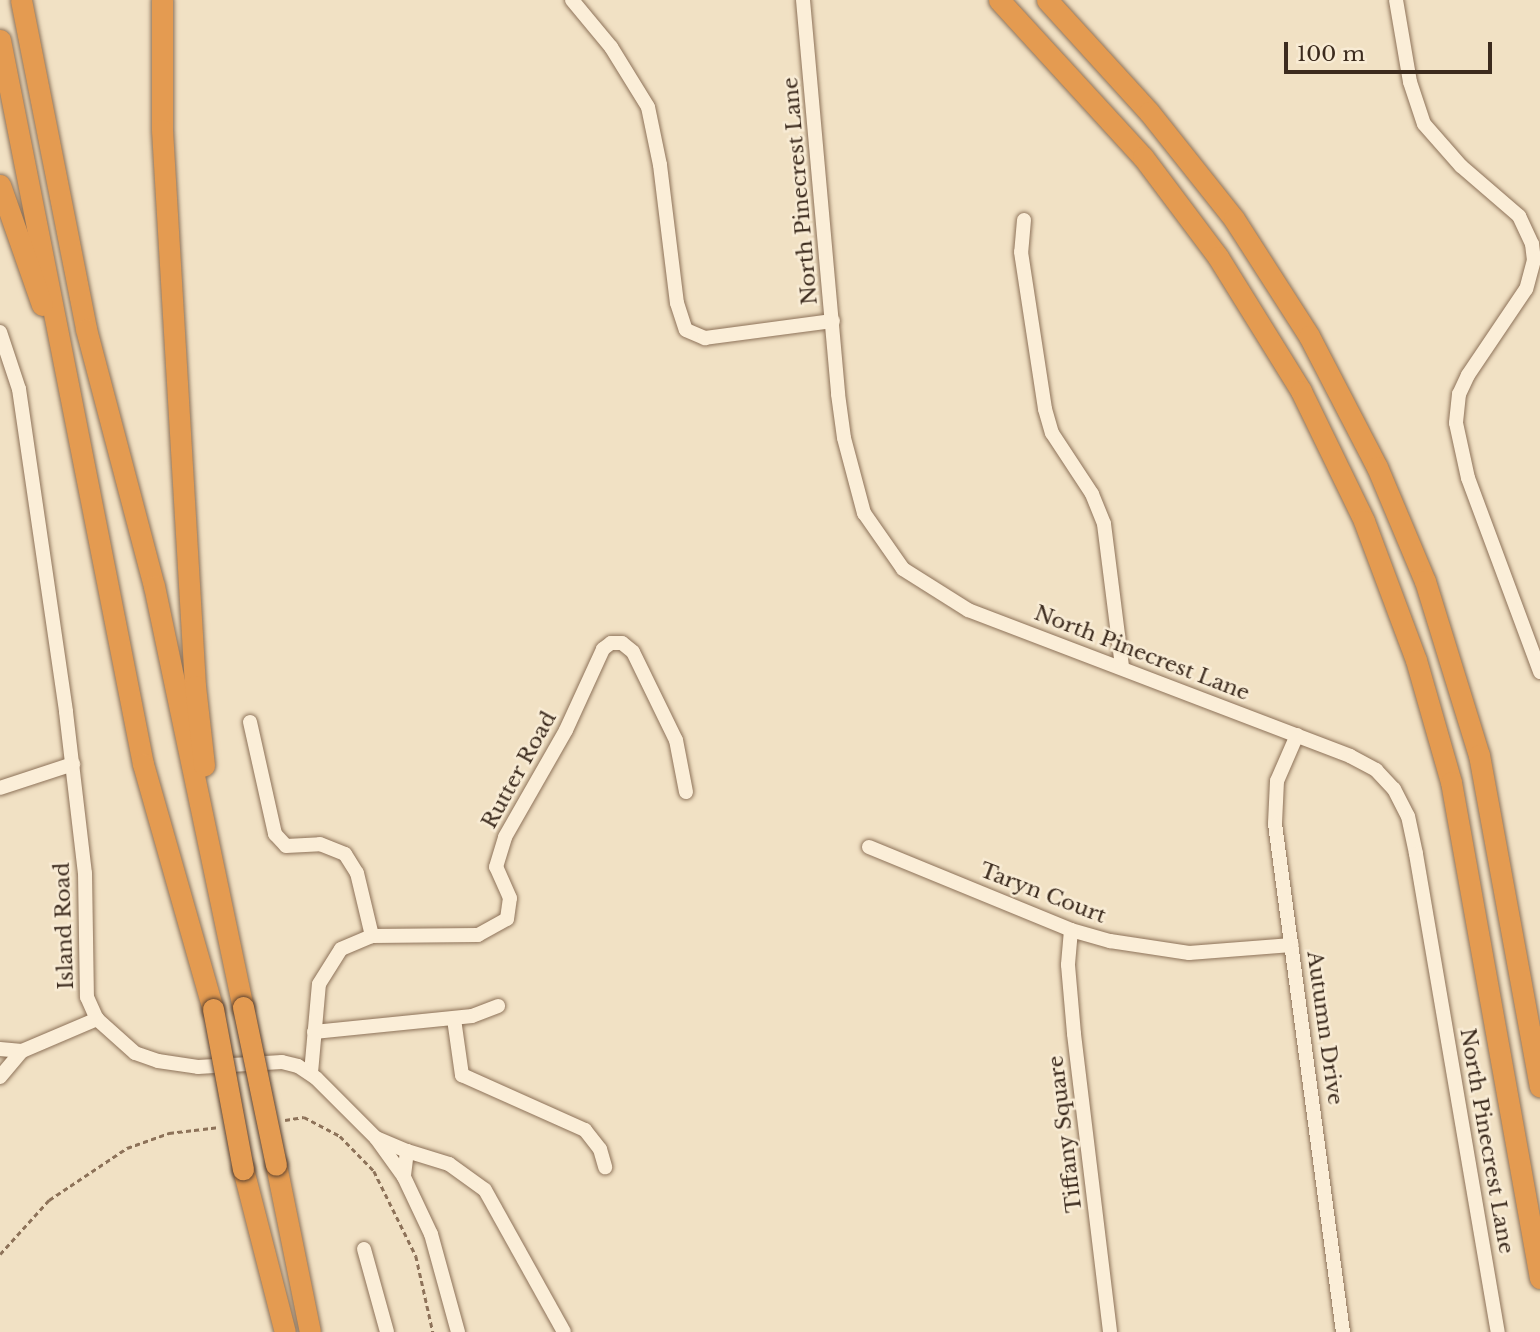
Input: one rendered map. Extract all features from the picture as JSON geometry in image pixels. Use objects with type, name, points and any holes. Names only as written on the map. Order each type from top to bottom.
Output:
[{"type":"highway","points":[[21,0],[86,329],[154,586],[310,1332]]},
{"type":"highway","points":[[162,0],[162,130],[195,686],[219,895]]},
{"type":"highway","points":[[999,0],[1101,107],[1218,257],[1301,391],[1364,521],[1416,660],[1451,782],[1540,1278]]},
{"type":"highway","points":[[1047,0],[1149,112],[1234,219],[1309,336],[1377,467],[1425,581],[1479,755],[1540,1086]]},
{"type":"highway","points":[[0,40],[143,764],[213,1009],[243,1170],[285,1332]]},
{"type":"highway","points":[[0,185],[67,377]]},
{"type":"street","points":[[572,0],[611,47],[648,107],[660,165],[677,303],[686,330],[705,338],[833,321]]},
{"type":"street","name":"North Pinecrest Lane","points":[[803,0],[840,405],[852,476],[864,513],[888,552],[903,569],[968,610],[1122,666],[1297,735],[1376,770],[1394,789],[1408,816],[1498,1332]]},
{"type":"street","points":[[1396,0],[1410,82],[1424,124],[1461,166],[1519,216],[1532,244],[1534,260],[1526,289],[1468,374],[1459,394],[1456,423],[1468,478],[1540,672]]},
{"type":"street","points":[[1024,220],[1021,252],[1045,409],[1052,433],[1093,494],[1104,524],[1122,666]]},
{"type":"street","name":"Island Road","points":[[0,332],[19,389],[73,764],[85,873],[87,997],[97,1019]]},
{"type":"street","name":"Rutter Road","points":[[311,1073],[319,984],[327,964],[341,949],[372,936],[478,935],[507,919],[510,898],[496,867],[505,837],[566,730],[603,649],[611,643],[622,643],[633,652],[676,740],[686,792]]},
{"type":"street","points":[[250,722],[275,834],[286,846],[320,844],[345,854],[357,873],[372,936]]},
{"type":"street","name":"Autumn Drive","points":[[1297,735],[1284,756],[1275,803],[1343,1332]]},
{"type":"street","points":[[0,788],[73,764]]},
{"type":"street","name":"Taryn Court","points":[[869,847],[1071,930],[1189,953],[1292,944]]},
{"type":"street","name":"Tiffany Square","points":[[1071,930],[1068,965],[1074,1034],[1110,1332]]},
{"type":"street","points":[[314,1032],[411,1019],[454,1019],[498,1006]]},
{"type":"street","points":[[0,1077],[22,1051],[97,1019],[135,1053],[158,1061],[198,1067],[282,1062],[311,1073],[376,1138],[404,1177],[431,1234],[458,1332]]},
{"type":"street","points":[[454,1019],[462,1075],[586,1130],[600,1149],[605,1167]]},
{"type":"street","points":[[0,1049],[22,1051]]},
{"type":"street","points":[[376,1138],[449,1164],[485,1190],[564,1332]]},
{"type":"street","points":[[404,1177],[407,1151]]},
{"type":"street","points":[[365,1249],[387,1332]]},
{"type":"path","points":[[277,1121],[304,1117],[340,1136],[374,1171],[416,1256],[433,1332]]},
{"type":"path","points":[[0,1254],[48,1200],[127,1148],[169,1133],[223,1127]]}]
